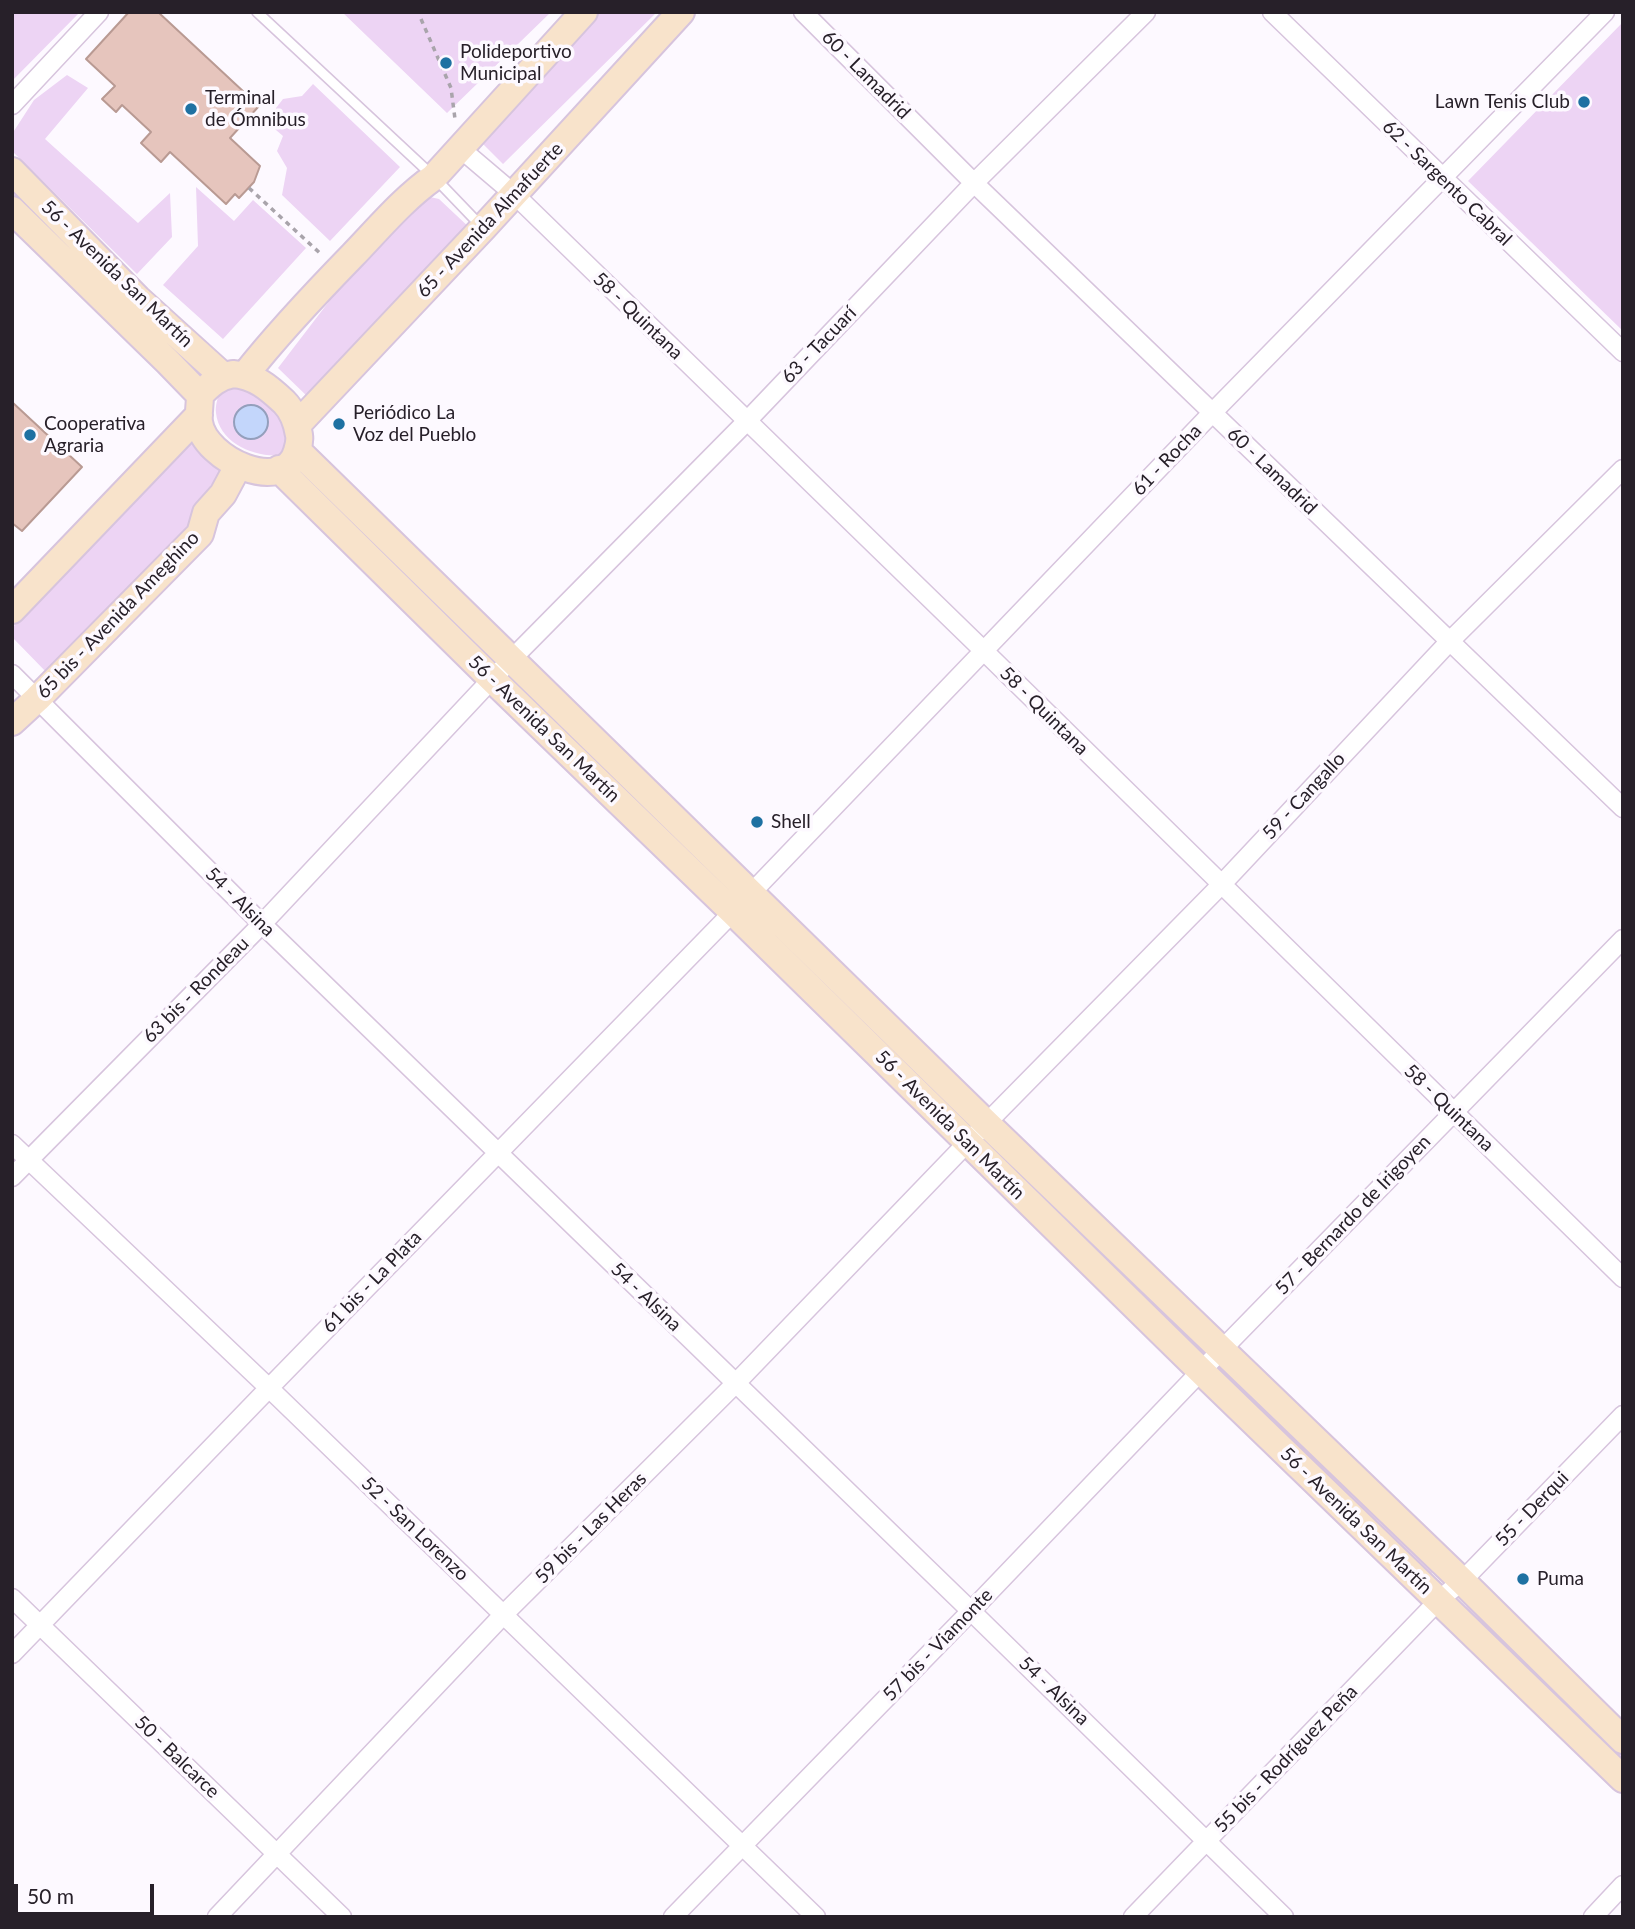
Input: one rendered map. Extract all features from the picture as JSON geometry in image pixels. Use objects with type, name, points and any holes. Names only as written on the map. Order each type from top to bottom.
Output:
[{"type":"main road","points":[[12,610],[200,405],[211,383],[234,376],[267,346],[412,193],[434,177],[466,144],[584,12]]},
{"type":"main road","name":"65 - Avenida Almafuerte","points":[[298,425],[681,12]]},
{"type":"main road","name":"56 - Avenida San Martín","points":[[12,171],[138,299],[234,376]]},
{"type":"main road","name":"56 - Avenida San Martín","points":[[12,210],[169,362],[200,405]]},
{"type":"main road","points":[[200,405],[200,425],[206,439],[220,455],[238,466],[257,471],[288,461],[300,440],[298,425],[288,406],[262,382],[234,376]]},
{"type":"main road","name":"56 - Avenida San Martín","points":[[1623,1740],[1462,1581],[986,1123],[742,902],[492,679],[288,461],[299,452],[511,659],[742,902],[968,1142],[1200,1371],[1623,1779]]},
{"type":"main road","name":"65 bis - Avenida Ameghino","points":[[12,722],[200,534],[206,513],[223,494],[238,466]]},
{"type":"street","points":[[12,105],[99,12]]},
{"type":"street","name":"60 - Lamadrid","points":[[803,12],[974,183],[1623,808]]},
{"type":"street","name":"63 - Tacuarí","points":[[492,679],[746,422],[974,183],[1146,12]]},
{"type":"street","name":"62 - Sargento Cabral","points":[[1272,12],[1623,352]]},
{"type":"street","name":"61 - Rocha","points":[[742,902],[1212,413],[1605,12]]},
{"type":"street","name":"58 - Quintana","points":[[466,144],[746,422],[984,651],[1623,1278]]},
{"type":"street","name":"59 - Cangallo","points":[[968,1142],[1221,885],[1449,642],[1623,469]]},
{"type":"street","name":"54 - Alsina","points":[[12,674],[262,924],[1284,1917]]},
{"type":"street","name":"63 bis - Rondeau","points":[[12,1177],[262,924],[492,679]]},
{"type":"street","name":"61 bis - La Plata","points":[[12,1654],[742,902]]},
{"type":"street","name":"57 - Bernardo de Irigoyen","points":[[1200,1371],[1623,939]]},
{"type":"street","name":"59 bis - Las Heras","points":[[217,1917],[504,1614],[735,1384],[968,1142]]},
{"type":"street","name":"52 - San Lorenzo","points":[[12,1144],[269,1388],[816,1917]]},
{"type":"street","name":"57 bis - Viamonte","points":[[673,1917],[1200,1371]]},
{"type":"street","name":"55 - Derqui","points":[[1439,1600],[1462,1581],[1623,1415]]},
{"type":"street","name":"50 - Balcarce","points":[[12,1598],[342,1917]]},
{"type":"street","name":"55 bis - Rodríguez Peña","points":[[1133,1917],[1439,1600]]},
{"type":"street","points":[[1592,1917],[1623,1885]]},
{"type":"lane","points":[[257,12],[434,177],[483,228]]},
{"type":"path","points":[[421,19],[451,89],[457,130],[466,144]]},
{"type":"path","points":[[249,188],[338,270]]},
{"type":"shaded area","points":[[12,12],[80,12],[12,81]]},
{"type":"shaded area","name":"Polideportivo Municipal","points":[[342,12],[551,12],[447,113]]},
{"type":"shaded area","points":[[592,12],[657,12],[503,164],[471,132]]},
{"type":"shaded area","name":"Lawn Tenis Club","points":[[1623,22],[1623,331],[1468,181]]},
{"type":"shaded area","points":[[67,75],[88,88],[45,139],[138,223],[170,193],[172,237],[137,274],[12,151],[12,134],[34,100]]},
{"type":"shaded area","points":[[313,84],[400,167],[330,241],[282,195],[287,168],[277,151],[283,136],[269,124],[283,99],[302,96]]},
{"type":"shaded area","points":[[196,187],[234,221],[253,200],[306,248],[223,339],[163,285],[198,246]]},
{"type":"shaded area","points":[[412,193],[439,199],[472,230],[311,400],[278,368]]},
{"type":"shaded area","points":[[239,384],[277,408],[291,441],[281,455],[250,451],[224,433],[216,413],[220,390]],"holes":[[[256,406],[265,412],[268,423],[253,439],[234,418],[240,409]]]},
{"type":"shaded area","points":[[194,440],[231,463],[211,485],[190,534],[50,676],[12,637],[12,628]]},
{"type":"shaded area","points":[[992,1143],[1198,1343],[1193,1348],[987,1149]]},
{"type":"shaded area","points":[[1226,1372],[1434,1571],[1429,1576],[1221,1378]]},
{"type":"shaded area","points":[[1467,1606],[1623,1755],[1623,1765],[1462,1611]]},
{"type":"water","points":[[251,405],[263,410],[268,422],[263,434],[251,439],[239,434],[234,422],[239,410]]},
{"type":"building","name":"Terminal de Ómnibus","points":[[129,12],[158,12],[259,106],[230,138],[260,166],[254,182],[239,198],[235,194],[226,204],[170,152],[161,162],[141,143],[151,132],[122,105],[116,112],[102,99],[115,86],[86,59]]},
{"type":"building","name":"Cooperativa Agraria","points":[[12,402],[82,467],[22,531],[12,523]]},
{"type":"place","name":"Polideportivo Municipal","points":[[446,63]]},
{"type":"place","name":"Lawn Tenis Club","points":[[1584,102]]},
{"type":"place","name":"Terminal de Ómnibus","points":[[191,109]]},
{"type":"place","name":"Periódico La Voz del Pueblo","points":[[339,424]]},
{"type":"place","name":"Cooperativa Agraria","points":[[30,435]]},
{"type":"place","name":"Shell","points":[[757,822]]},
{"type":"place","name":"Puma","points":[[1523,1579]]}]
